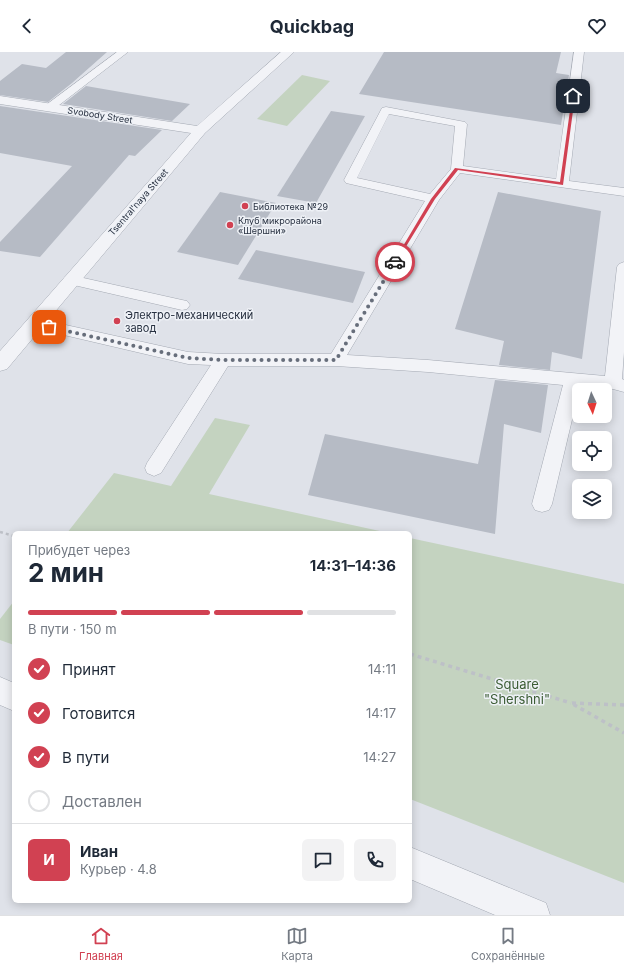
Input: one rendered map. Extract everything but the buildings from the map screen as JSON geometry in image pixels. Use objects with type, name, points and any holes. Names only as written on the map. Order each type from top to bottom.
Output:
[{"type":"street","name":"Tsentral'naya Street","points":[[0,364],[70,280],[200,130],[288,52]]},
{"type":"street","name":"Svobody Street","points":[[0,100],[200,130]]},
{"type":"street","points":[[0,691],[12,696]]},
{"type":"street","points":[[412,864],[534,915]]},
{"type":"lane","points":[[50,107],[122,52]]},
{"type":"lane","points":[[562,184],[579,52]]},
{"type":"lane","points":[[336,360],[433,199],[457,169],[461,124],[386,110],[350,180],[433,199]]},
{"type":"lane","points":[[457,169],[624,192]]},
{"type":"lane","points":[[34,323],[188,358],[223,360],[336,360],[618,385],[624,267]]},
{"type":"lane","points":[[70,280],[182,305]]},
{"type":"lane","points":[[154,468],[223,360]]},
{"type":"lane","points":[[542,504],[573,380]]},
{"type":"path","points":[[0,532],[12,535]]},
{"type":"path","points":[[412,655],[572,702],[624,705]]},
{"type":"path","points":[[572,702],[624,733]]},
{"type":"green space","points":[[302,75],[330,81],[287,126],[257,119]]},
{"type":"green space","points":[[215,418],[250,425],[209,494],[380,531],[69,531],[114,473],[171,486]]},
{"type":"green space","name":"Square \"Shershni\"","points":[[412,538],[624,584],[624,883],[412,800]]},
{"type":"green space","points":[[12,604],[12,644],[0,640],[0,619]]},
{"type":"way so far","points":[[49,327],[188,358],[223,360],[336,360],[395,262]]},
{"type":"place","name":"Библиотека №29","points":[[245,206]]},
{"type":"place","name":"Клуб микрорайона «Шершни»","points":[[230,225]]},
{"type":"place","name":"Электро-механический завод","points":[[117,321]]},
{"type":"route","points":[[395,262],[433,199],[457,169],[562,184],[573,96]]}]
